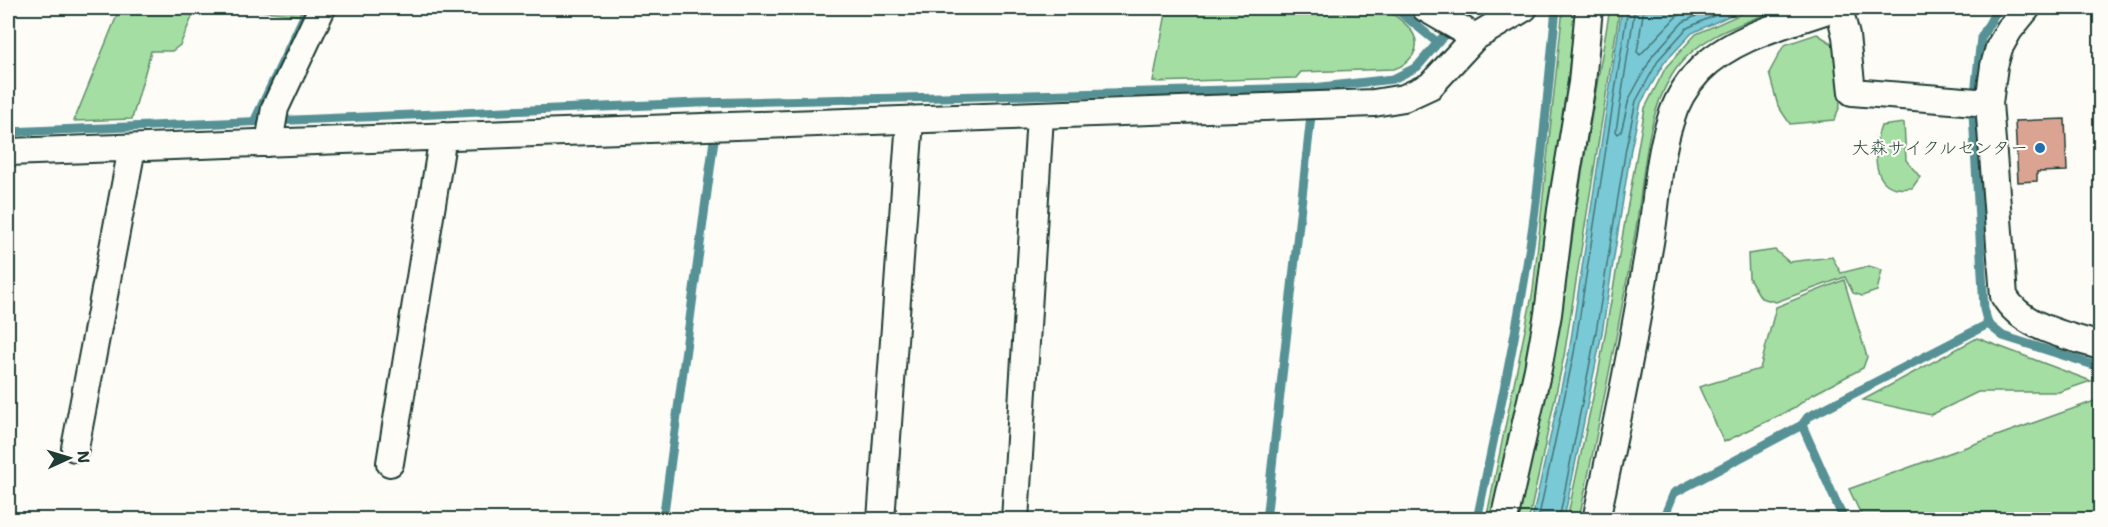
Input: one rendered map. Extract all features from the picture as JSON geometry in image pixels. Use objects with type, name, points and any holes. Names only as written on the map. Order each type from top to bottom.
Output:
[{"type":"street","points":[[268,143],[275,108],[322,8]]},
{"type":"street","points":[[8,152],[1374,103],[1404,98],[1430,86],[1452,24],[1524,8]]},
{"type":"street","points":[[1504,519],[1548,314],[1561,210],[1584,71],[1589,8]]},
{"type":"street","points":[[1596,519],[1635,333],[1654,222],[1664,144],[1678,102],[1699,72],[1722,52],[1778,27],[1833,8]]},
{"type":"street","points":[[1839,8],[1852,92],[1978,103]]},
{"type":"street","points":[[2026,8],[1999,48],[1978,103],[2004,296],[2008,304],[2030,321],[2100,346]]},
{"type":"street","points":[[1015,519],[1040,116]]},
{"type":"street","points":[[881,519],[910,120]]},
{"type":"street","points":[[390,463],[443,136]]},
{"type":"street","points":[[75,448],[132,148]]},
{"type":"green space","points":[[120,8],[196,8],[180,45],[172,51],[151,51],[132,119],[74,121]]},
{"type":"green space","points":[[233,8],[302,8],[299,15]]},
{"type":"green space","points":[[1167,8],[1382,8],[1408,27],[1416,40],[1416,47],[1409,60],[1394,69],[1301,72],[1296,78],[1153,82]]},
{"type":"green space","points":[[1563,8],[1576,9],[1544,276],[1495,519],[1486,520],[1533,291]]},
{"type":"green space","points":[[1610,8],[1620,8],[1564,356],[1529,519],[1518,520],[1559,329],[1581,178]]},
{"type":"green space","points":[[1754,8],[1783,8],[1722,32],[1694,50],[1672,75],[1656,111],[1646,152],[1635,234],[1622,305],[1579,519],[1567,519],[1599,369],[1645,108],[1666,67],[1696,34]]},
{"type":"green space","points":[[1817,34],[1836,46],[1840,106],[1834,120],[1790,124],[1778,106],[1769,73],[1784,45]]},
{"type":"green space","points":[[1904,123],[1906,160],[1920,177],[1912,188],[1897,188],[1888,185],[1882,179],[1876,162],[1881,126]]},
{"type":"green space","points":[[1775,250],[1789,262],[1832,257],[1841,273],[1869,266],[1882,270],[1877,291],[1862,296],[1853,293],[1845,277],[1776,302],[1761,298],[1749,278],[1748,254]]},
{"type":"green space","points":[[1844,280],[1867,357],[1863,368],[1810,396],[1793,409],[1724,442],[1699,387],[1760,369],[1776,307]]},
{"type":"green space","points":[[1977,338],[2091,381],[2059,392],[1978,392],[1931,415],[1863,400]]},
{"type":"green space","points":[[2100,399],[2100,510],[2073,519],[1863,519],[1849,489]]},
{"type":"water","points":[[1622,8],[1746,8],[1692,33],[1664,63],[1641,103],[1631,149],[1602,333],[1564,519],[1532,519],[1569,352]]},
{"type":"building","points":[[2065,119],[2067,171],[2037,172],[2037,181],[2018,182],[2015,121]]},
{"type":"waterway","points":[[254,122],[308,8]]},
{"type":"waterway","points":[[1395,8],[1438,43]]},
{"type":"waterway","points":[[1312,94],[1313,88],[1393,79],[1417,67],[1441,39],[1474,8]]},
{"type":"waterway","points":[[1477,520],[1507,373],[1533,225],[1556,8]]},
{"type":"waterway","points":[[1998,8],[1981,38],[1973,113],[1984,309],[1988,324],[2003,336],[2100,367]]},
{"type":"waterway","points":[[8,132],[698,103],[1313,88]]},
{"type":"waterway","points":[[1266,520],[1312,107]]},
{"type":"waterway","points":[[663,520],[714,140]]},
{"type":"waterway","points":[[1669,520],[1667,510],[1674,493],[1802,425],[1808,417],[1988,324]]},
{"type":"waterway","points":[[1802,425],[1844,520]]},
{"type":"place","name":"大森サイクルセンター","points":[[2040,148]]}]
